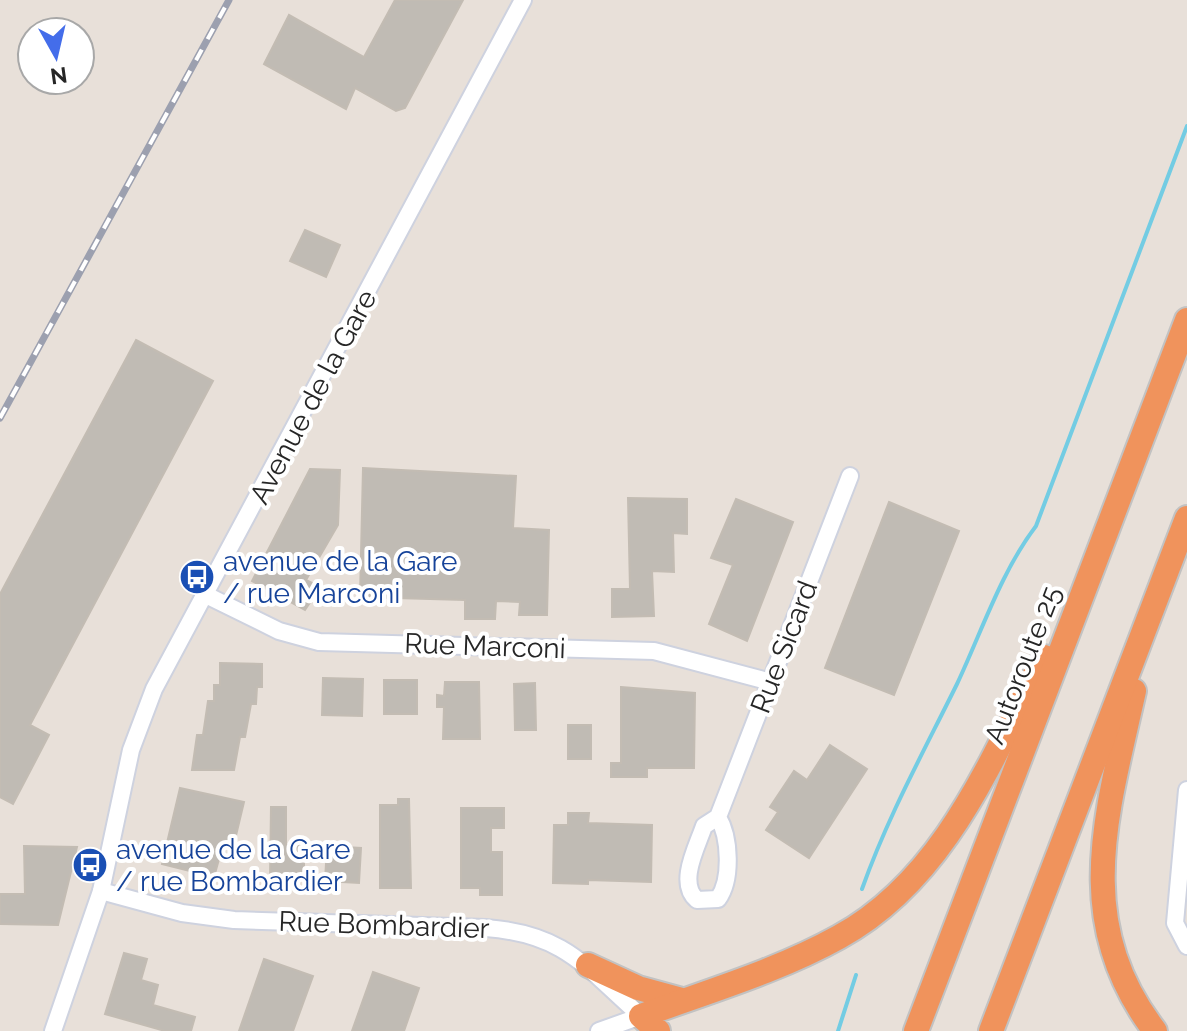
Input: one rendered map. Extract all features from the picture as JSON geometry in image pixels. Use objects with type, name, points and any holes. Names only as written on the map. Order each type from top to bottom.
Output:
[{"type":"highway","name":"Autoroute 25","points":[[916,1031],[1187,320]]},
{"type":"highway","points":[[991,1031],[1187,518]]},
{"type":"highway","points":[[650,1024],[682,1000],[829,943],[868,919],[905,888],[942,844],[981,781],[1096,556]]},
{"type":"highway","points":[[1153,606],[1111,795],[1101,880],[1104,916],[1114,957],[1135,1001],[1155,1031]]},
{"type":"highway","points":[[588,965],[638,988],[682,1000]]},
{"type":"street","name":"Avenue de la Gare","points":[[53,1031],[101,891],[139,724],[523,0]]},
{"type":"street","name":"Rue Sicard","points":[[718,817],[724,827],[727,879],[718,899],[697,900],[689,893],[686,883],[704,826],[718,817],[850,476]]},
{"type":"street","name":"Rue Marconi","points":[[206,595],[279,631],[319,642],[654,651],[771,682]]},
{"type":"street","points":[[1187,790],[1175,923],[1187,946]]},
{"type":"street","name":"Rue Bombardier","points":[[101,891],[182,913],[234,920],[500,929],[548,941],[588,965],[650,1024]]},
{"type":"street","points":[[599,1031],[650,1024]]},
{"type":"building","points":[[395,0],[463,0],[405,108],[396,111],[355,88],[346,109],[264,64],[289,15],[364,57]]},
{"type":"building","points":[[305,230],[340,245],[326,277],[290,261]]},
{"type":"building","points":[[136,340],[213,381],[30,725],[49,735],[13,804],[0,797],[0,594]]},
{"type":"building","points":[[363,468],[516,476],[513,528],[549,530],[547,615],[519,615],[520,602],[496,601],[495,619],[465,619],[465,600],[360,597]]},
{"type":"building","points":[[310,469],[340,470],[338,525],[306,580],[312,583],[313,598],[305,610],[252,581]]},
{"type":"building","points":[[628,498],[687,499],[687,534],[673,533],[674,572],[652,571],[654,616],[612,617],[612,589],[630,589]]},
{"type":"building","points":[[736,499],[793,522],[747,641],[709,624],[733,565],[711,558]]},
{"type":"building","points":[[889,502],[959,531],[894,695],[825,668]]},
{"type":"building","points":[[220,663],[262,664],[262,687],[257,687],[256,704],[251,704],[245,737],[240,737],[234,770],[192,770],[197,735],[203,735],[208,701],[214,701],[214,685],[220,685]]},
{"type":"building","points":[[323,678],[363,679],[362,716],[322,715]]},
{"type":"building","points":[[384,680],[417,680],[417,714],[384,714]]},
{"type":"building","points":[[445,682],[479,682],[480,739],[443,739],[444,707],[437,707],[437,695],[444,696]]},
{"type":"building","points":[[535,683],[536,730],[515,730],[514,684]]},
{"type":"building","points":[[621,687],[695,693],[694,768],[647,768],[647,777],[611,777],[611,763],[621,763]]},
{"type":"building","points":[[568,725],[591,725],[591,759],[568,759]]},
{"type":"building","points":[[830,745],[867,769],[809,858],[766,830],[778,812],[770,807],[794,771],[807,780]]},
{"type":"building","points":[[180,788],[244,802],[233,848],[223,845],[214,877],[162,864]]},
{"type":"building","points":[[398,799],[409,799],[411,888],[380,888],[380,805],[398,805]]},
{"type":"building","points":[[271,807],[286,807],[286,845],[304,845],[304,880],[270,880]]},
{"type":"building","points":[[461,808],[504,808],[504,828],[491,828],[491,852],[502,852],[502,895],[480,895],[480,888],[461,888]]},
{"type":"building","points":[[568,813],[589,813],[588,823],[652,825],[651,882],[588,880],[588,884],[553,883],[554,825],[568,825]]},
{"type":"building","points":[[24,846],[77,847],[58,925],[0,924],[0,894],[25,894]]},
{"type":"building","points":[[327,846],[361,848],[359,883],[325,881]]},
{"type":"building","points":[[124,953],[147,959],[141,980],[158,985],[153,1005],[195,1017],[191,1031],[165,1031],[105,1014]]},
{"type":"building","points":[[264,959],[313,976],[293,1031],[239,1031]]},
{"type":"building","points":[[373,972],[419,988],[404,1031],[352,1031]]},
{"type":"waterway","points":[[862,889],[895,810],[957,684],[1002,582],[1036,526],[1187,126]]},
{"type":"waterway","points":[[838,1031],[856,975]]},
{"type":"railway","points":[[0,418],[229,0]]},
{"type":"place","name":"avenue de la Gare / rue Marconi","points":[[197,577]]},
{"type":"place","name":"avenue de la Gare / rue Bombardier","points":[[90,865]]}]
